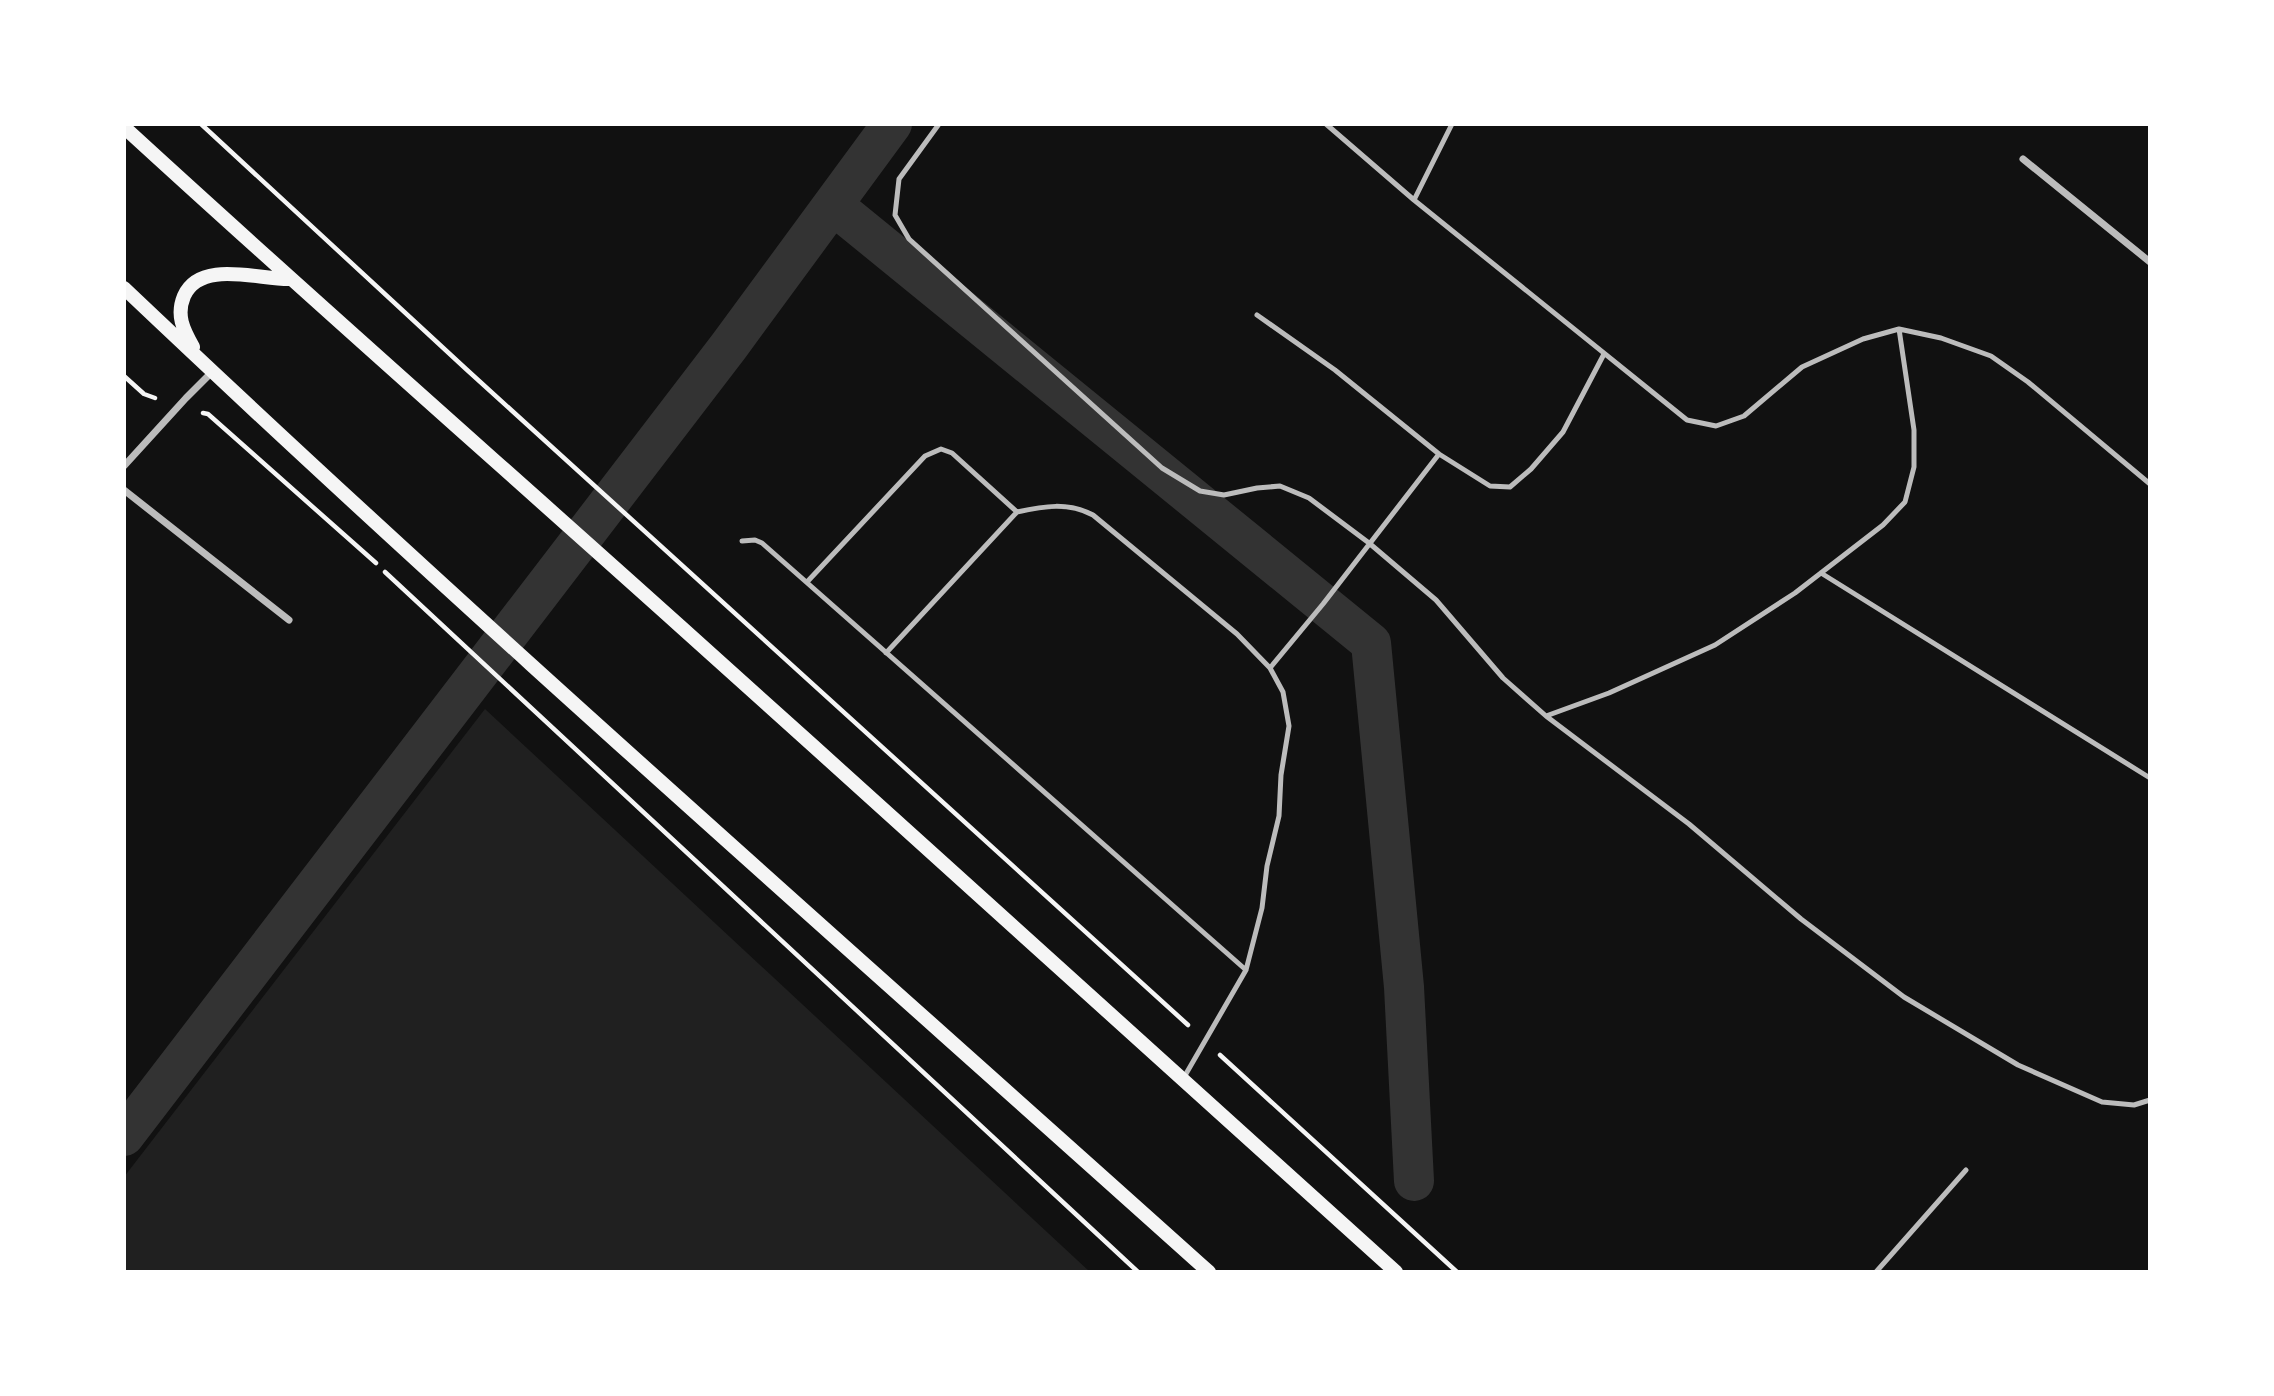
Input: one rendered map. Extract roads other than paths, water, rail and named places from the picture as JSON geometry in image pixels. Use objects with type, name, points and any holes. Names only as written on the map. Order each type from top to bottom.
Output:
[{"type":"main road","points":[[124,127],[1396,1272]]},
{"type":"main road","points":[[200,360],[185,333],[179,310],[185,292],[198,280],[219,274],[290,279]]},
{"type":"main road","points":[[124,288],[392,539],[1209,1272]]},
{"type":"street","points":[[2022,159],[2150,262]]},
{"type":"street","points":[[124,466],[212,372]]},
{"type":"street","points":[[124,490],[289,620]]},
{"type":"lane","points":[[939,124],[899,179],[895,215],[909,239],[1162,468],[1200,491],[1224,495],[1280,486],[1309,498],[1369,543],[1436,600],[1503,678],[1546,716],[1689,824],[1801,919],[1904,997],[2018,1065],[2102,1102],[2134,1105],[2150,1100]]},
{"type":"lane","points":[[1326,124],[1414,200],[1687,419],[1716,426],[1744,416],[1802,367],[1863,339],[1899,329],[1941,338],[1991,356],[2028,382],[2150,484]]},
{"type":"lane","points":[[1414,200],[1452,124]]},
{"type":"lane","points":[[1257,315],[1335,370],[1439,454],[1490,486],[1510,487],[1531,469],[1563,432],[1604,354]]},
{"type":"lane","points":[[1546,716],[1609,693],[1715,645],[1795,593],[1883,525],[1905,502],[1914,467],[1914,430],[1899,329]]},
{"type":"lane","points":[[807,582],[925,456],[941,449],[952,453],[1017,512]]},
{"type":"lane","points":[[1270,668],[1439,454]]},
{"type":"lane","points":[[886,653],[1017,512],[1045,506],[1062,506],[1079,508],[1093,515],[1237,634],[1270,668],[1283,692],[1289,726],[1281,775],[1279,816],[1267,866],[1262,908],[1246,970],[1181,1081]]},
{"type":"lane","points":[[742,541],[755,540],[762,543],[1246,970]]},
{"type":"lane","points":[[1821,573],[2150,778]]},
{"type":"lane","points":[[1876,1272],[1966,1170]]},
{"type":"waterway","points":[[124,1136],[729,346],[892,124]]},
{"type":"waterway","points":[[833,205],[1371,643],[1404,987],[1414,1181]]}]
